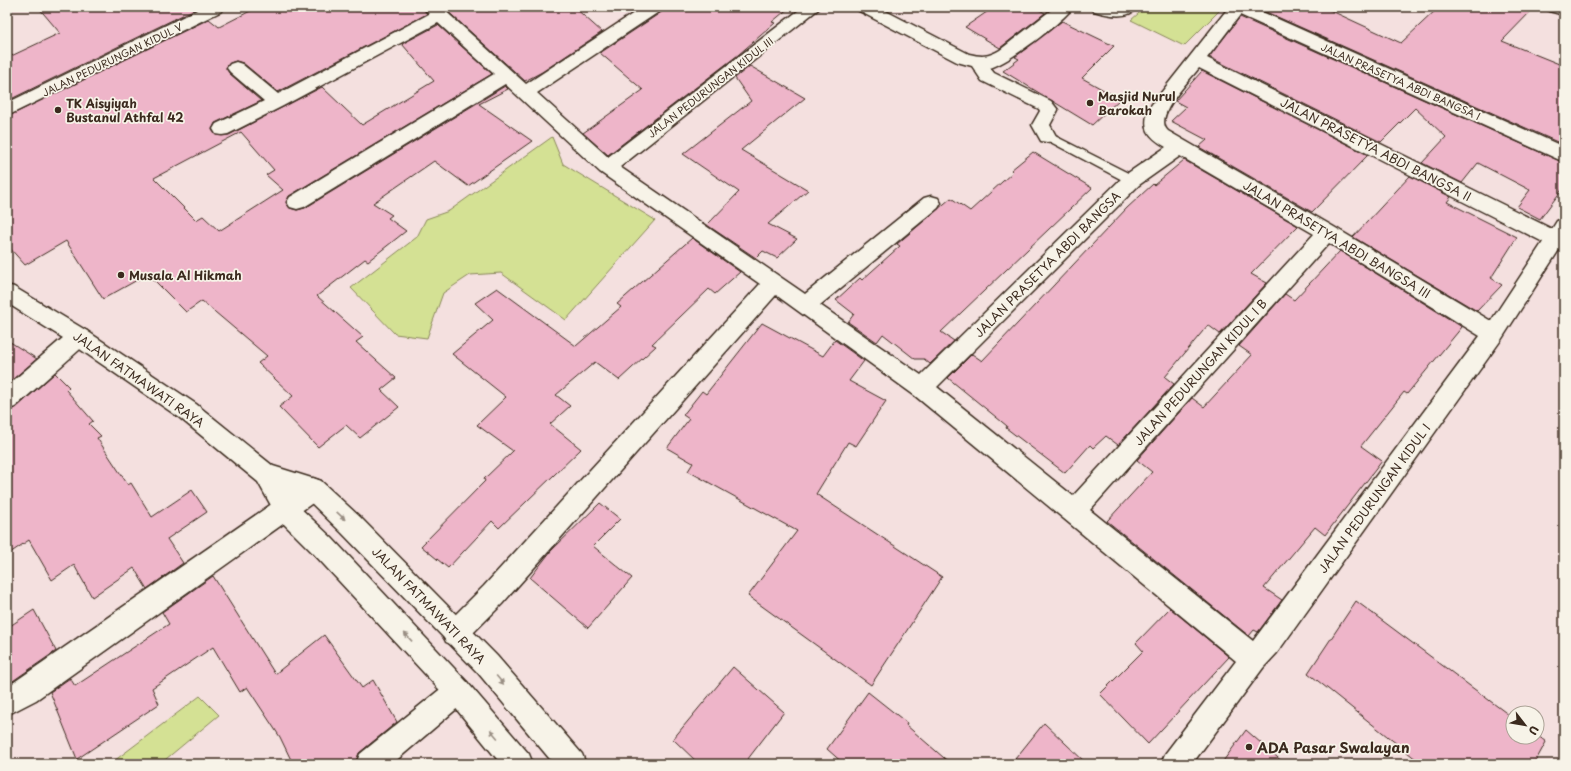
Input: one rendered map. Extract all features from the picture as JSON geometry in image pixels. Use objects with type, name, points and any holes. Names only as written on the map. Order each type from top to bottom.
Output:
[{"type":"street","name":"JALAN PEDURUNGAN KIDUL V","points":[[7,110],[216,7]]},
{"type":"street","points":[[525,93],[654,7]]},
{"type":"street","name":"JALAN PEDURUNGAN KIDUL III","points":[[607,167],[813,7]]},
{"type":"street","points":[[865,7],[963,58],[980,63],[992,62],[1006,53],[1065,7]]},
{"type":"street","points":[[1100,7],[1123,11],[1130,7]]},
{"type":"street","name":"JALAN PRASETYA ABDI BANGSA III","points":[[1238,7],[1158,108],[1153,123],[1156,130],[1179,147],[1327,232],[1494,334]]},
{"type":"street","name":"JALAN PRASETYA ABDI BANGSA I","points":[[1238,7],[1564,155]]},
{"type":"street","points":[[1555,7],[1564,10]]},
{"type":"street","points":[[222,129],[277,102],[436,11],[607,167],[774,282],[922,388],[1254,659]]},
{"type":"street","name":"JALAN PRASETYA ABDI BANGSA II","points":[[1196,59],[1560,233]]},
{"type":"street","points":[[980,63],[982,70],[988,77],[1045,105],[1049,110],[1041,125],[1046,136]]},
{"type":"street","points":[[236,68],[277,102]]},
{"type":"street","points":[[298,202],[506,75]]},
{"type":"street","name":"JALAN PRASETYA ABDI BANGSA","points":[[922,388],[1132,180],[1179,147]]},
{"type":"street","points":[[805,304],[932,203]]},
{"type":"street","name":"JALAN PEDURUNGAN KIDUL I B","points":[[1075,514],[1085,498],[1327,232]]},
{"type":"street","name":"JALAN PEDURUNGAN KIDUL I","points":[[1175,764],[1254,659],[1268,644],[1494,334],[1560,233]]},
{"type":"street","points":[[455,633],[498,589],[774,282]]},
{"type":"street","name":"JALAN FATMAWATI RAYA","points":[[7,293],[79,338],[188,411],[266,474],[313,490],[351,525],[455,633],[488,665],[572,764]]},
{"type":"street","points":[[7,400],[79,338]]},
{"type":"street","name":"JALAN FATMAWATI RAYA","points":[[266,474],[286,510],[323,546],[458,690],[519,764]]},
{"type":"street","points":[[7,702],[313,490]]},
{"type":"street","points":[[370,764],[458,690]]},
{"type":"lane","points":[[1046,136],[1132,180]]},
{"type":"green space","points":[[1146,7],[1223,7],[1184,46],[1131,20]]},
{"type":"green space","points":[[552,137],[563,164],[655,220],[566,320],[501,273],[470,275],[443,293],[427,338],[395,334],[351,288],[417,237],[426,219],[449,211]]},
{"type":"green space","points":[[200,696],[219,715],[160,764],[110,764]]},
{"type":"building","points":[[38,7],[197,8],[7,101],[7,58],[60,33]]},
{"type":"building","points":[[258,7],[422,7],[427,14],[278,92],[243,63],[236,61],[230,63],[226,68],[229,73],[261,101],[215,123],[212,130],[216,135],[229,135],[322,87],[362,125],[434,81],[402,44],[438,25],[492,74],[289,196],[286,203],[290,208],[297,210],[305,208],[505,86],[508,89],[479,104],[532,141],[468,186],[434,161],[373,203],[392,215],[388,218],[406,231],[368,261],[365,259],[317,296],[363,337],[356,342],[396,378],[381,390],[399,407],[360,438],[346,425],[318,447],[279,407],[293,396],[258,363],[267,356],[202,301],[186,312],[148,274],[103,299],[66,241],[25,265],[7,245],[7,117],[209,19],[219,27]],"holes":[[[241,132],[274,170],[266,175],[283,190],[219,231],[203,216],[196,220],[154,178]]]},
{"type":"building","points":[[443,7],[574,7],[602,32],[542,72],[525,81]]},
{"type":"building","points":[[669,7],[790,7],[772,22],[775,23],[738,55],[608,155],[583,133],[643,90],[600,53]]},
{"type":"building","points":[[994,7],[1034,7],[1045,13],[1000,48],[965,27]]},
{"type":"building","points":[[1255,7],[1323,7],[1401,43],[1439,7],[1535,7],[1502,41],[1564,66],[1564,145]]},
{"type":"building","points":[[1240,17],[1564,163],[1564,187],[1540,219],[1517,207],[1530,190],[1478,163],[1462,183],[1422,163],[1446,137],[1415,108],[1381,142],[1209,57]]},
{"type":"building","points":[[1062,21],[1114,46],[1082,78],[1120,99],[1092,125],[1003,71],[1019,59],[1015,57]]},
{"type":"building","points":[[750,66],[805,98],[741,150],[808,190],[768,224],[797,239],[777,258],[763,251],[756,258],[707,225],[739,192],[683,154],[751,101],[735,78]]},
{"type":"building","points":[[1202,71],[1368,155],[1312,212],[1199,147],[1207,140],[1171,121],[1186,107],[1175,101]]},
{"type":"building","points":[[1033,152],[1092,188],[941,332],[954,341],[930,364],[924,359],[915,359],[883,334],[877,342],[848,322],[854,314],[836,300],[860,278],[862,280],[900,246],[897,244],[951,198],[970,211],[1013,172],[1011,170]]},
{"type":"building","points":[[1184,160],[1298,226],[1251,274],[1267,283],[1220,334],[1208,325],[1165,377],[1174,384],[1118,445],[1106,436],[1093,448],[1090,445],[1065,473],[1006,428],[1007,426],[948,378],[972,354],[982,361],[1127,208],[1153,184],[1154,185]]},
{"type":"building","points":[[1410,176],[1451,197],[1447,202],[1517,237],[1491,278],[1502,285],[1477,311],[1353,237]]},
{"type":"building","points":[[692,238],[740,272],[715,294],[709,289],[652,344],[656,346],[619,380],[595,362],[556,395],[570,406],[550,424],[581,449],[499,528],[492,521],[448,568],[421,546],[485,481],[484,479],[513,451],[477,425],[506,397],[452,354],[493,320],[475,303],[497,288],[576,346],[621,307],[617,304]]},
{"type":"building","points":[[1340,251],[1462,327],[1407,394],[1404,392],[1361,446],[1382,461],[1325,535],[1315,527],[1264,588],[1282,600],[1258,632],[1254,630],[1249,636],[1107,521],[1152,472],[1137,460],[1192,398],[1204,407],[1252,355],[1239,346],[1285,294],[1294,300]]},
{"type":"building","points":[[762,323],[823,356],[835,340],[864,361],[849,381],[886,401],[856,446],[848,442],[816,494],[942,577],[871,685],[748,596],[797,531],[688,471],[693,463],[667,448],[689,419],[683,415],[702,391],[706,394]]},
{"type":"building","points":[[7,340],[37,359],[7,384]]},
{"type":"building","points":[[55,373],[69,387],[66,390],[93,421],[89,424],[101,436],[97,438],[128,485],[131,483],[152,517],[192,490],[207,512],[167,539],[183,563],[147,589],[134,568],[92,597],[74,565],[52,580],[29,540],[7,555],[7,411],[16,408]]},
{"type":"building","points":[[600,503],[620,519],[593,546],[632,578],[588,628],[530,578],[551,551]]},
{"type":"building","points":[[213,576],[275,674],[324,635],[362,688],[373,680],[397,722],[359,753],[355,764],[293,764],[280,737],[247,687],[240,692],[213,647],[152,688],[159,704],[77,759],[50,692],[70,678],[75,686],[169,624],[162,612]]},
{"type":"building","points":[[1356,601],[1505,712],[1505,745],[1544,745],[1534,764],[1422,764],[1308,673]]},
{"type":"building","points":[[1170,608],[1229,657],[1148,744],[1100,694],[1143,651],[1136,643]]},
{"type":"building","points":[[34,610],[56,651],[7,685],[7,628]]},
{"type":"building","points":[[733,667],[784,712],[744,764],[699,764],[673,739]]},
{"type":"building","points":[[868,692],[907,723],[906,725],[951,764],[844,764],[827,749]]},
{"type":"building","points":[[1044,723],[1087,764],[1011,764]]},
{"type":"building","name":"ADA Pasar Swalayan","points":[[1246,730],[1285,764],[1221,764]]},
{"type":"place","name":"Masjid Nurul Barokah","points":[[1090,103]]},
{"type":"place","name":"TK Aisyiyah Bustanul Athfal 42","points":[[58,110]]},
{"type":"place","name":"Musala Al Hikmah","points":[[121,275]]},
{"type":"place","name":"ADA Pasar Swalayan","points":[[1249,747]]}]
